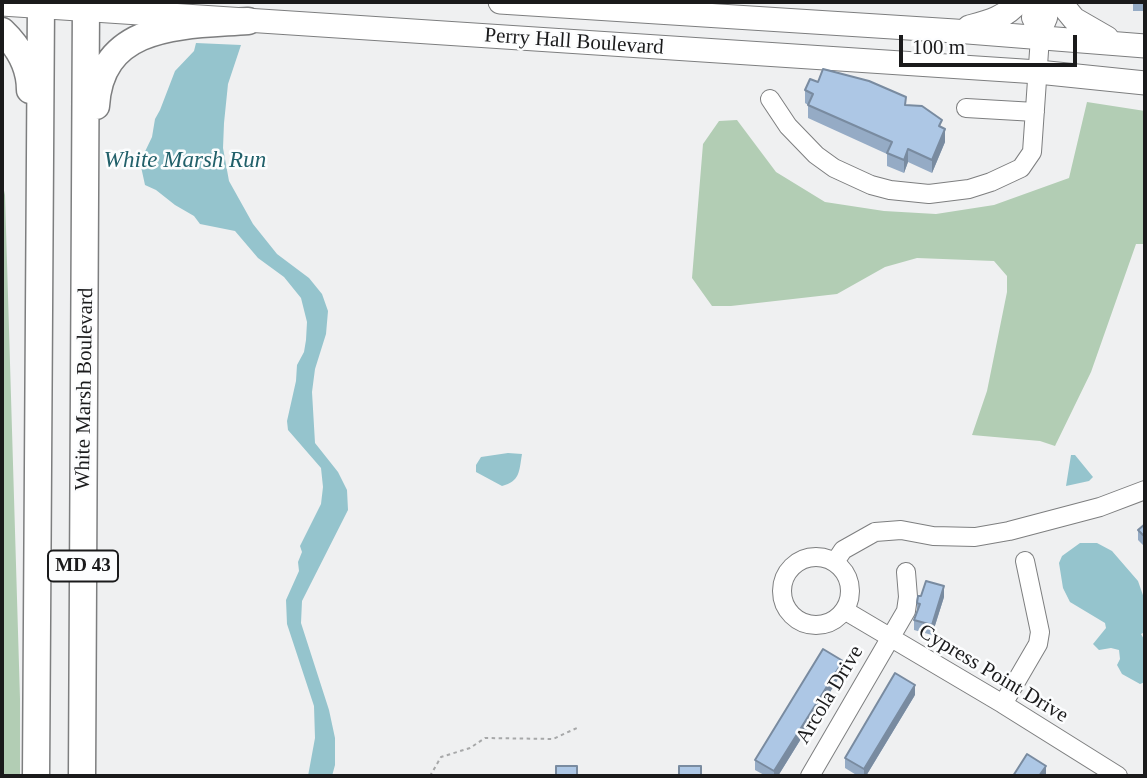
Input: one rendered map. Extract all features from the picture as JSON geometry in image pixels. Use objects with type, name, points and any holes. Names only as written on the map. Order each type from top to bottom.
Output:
[{"type":"highway","name":"MD 43","points":[[36,776],[41,4]]},
{"type":"highway","name":"White Marsh Boulevard","points":[[82,776],[86,6]]},
{"type":"highway","points":[[85,405],[90,356],[95,223],[96,106],[104,72],[121,49],[146,33],[167,28],[248,21]]},
{"type":"highway","points":[[2,31],[20,52],[30,82],[31,198],[38,309]]},
{"type":"main road","name":"Perry Hall Boulevard","points":[[500,2],[1145,46]]},
{"type":"main road","points":[[955,31],[994,20],[1018,2]]},
{"type":"main road","points":[[1060,2],[1074,19],[1116,42]]},
{"type":"main road","name":"Perry Hall Boulevard","points":[[2,4],[86,6],[248,21],[1038,72],[1145,83]]},
{"type":"street","points":[[1032,2],[1031,18],[1040,37]]},
{"type":"street","points":[[770,99],[802,142],[834,168],[871,185],[929,194],[969,189],[991,182],[1021,168],[1032,152],[1040,37],[1048,18],[1050,2]]},
{"type":"street","points":[[965,108],[1035,113]]},
{"type":"street","points":[[835,562],[843,550],[875,532],[901,530],[933,536],[975,537],[1009,531],[1100,507],[1145,490]]},
{"type":"street","points":[[813,557],[835,562],[848,579],[850,590],[845,610],[825,623],[815,624],[794,617],[783,597],[786,575],[802,560],[813,557]]},
{"type":"street","points":[[1003,704],[1038,644],[1040,632],[1025,561]]},
{"type":"street","name":"Arcola Drive","points":[[810,776],[906,611],[906,572]]},
{"type":"street","name":"Cypress Point Drive","points":[[845,610],[1003,704],[1088,769],[1118,776]]},
{"type":"path","points":[[430,776],[441,757],[470,748],[485,738],[553,739],[579,727]]},
{"type":"green space","points":[[1087,102],[1145,111],[1145,244],[1136,244],[1091,372],[1055,446],[1040,441],[972,435],[987,391],[1007,292],[1007,276],[994,261],[917,258],[885,267],[837,294],[731,306],[712,306],[692,278],[703,144],[719,121],[737,120],[776,172],[825,202],[884,211],[936,214],[994,205],[1069,178]]},
{"type":"green space","points":[[2,181],[5,195],[20,776],[2,776]]},
{"type":"water","name":"White Marsh Run","points":[[196,43],[241,45],[228,84],[224,123],[223,148],[229,181],[253,224],[277,254],[309,278],[322,294],[328,311],[326,334],[315,369],[312,392],[315,443],[338,472],[347,490],[348,510],[302,601],[301,623],[329,710],[335,738],[335,765],[332,776],[308,776],[315,738],[314,706],[287,624],[286,600],[299,571],[298,562],[302,552],[300,546],[321,504],[323,487],[321,468],[288,430],[287,421],[297,365],[304,352],[306,340],[307,322],[301,298],[284,277],[258,258],[235,231],[200,224],[194,216],[145,185],[140,162],[152,137],[155,119],[175,71],[194,51]]},
{"type":"water","points":[[522,454],[519,471],[512,481],[502,486],[476,472],[476,465],[481,457]]},
{"type":"water","points":[[1071,455],[1075,455],[1093,477],[1089,481],[1066,486]]},
{"type":"water","points":[[1080,543],[1097,543],[1112,551],[1138,581],[1145,601],[1145,632],[1141,634],[1145,641],[1145,682],[1140,684],[1122,674],[1117,665],[1120,659],[1119,650],[1099,650],[1093,644],[1106,628],[1105,623],[1070,602],[1063,588],[1059,563],[1062,556]]},
{"type":"building","points":[[823,69],[869,81],[906,97],[905,105],[922,106],[942,120],[939,126],[945,129],[932,160],[908,149],[904,160],[887,153],[892,142],[808,105],[813,94],[805,90],[810,79],[818,82]]},
{"type":"building","points":[[1145,524],[1145,537],[1138,530]]},
{"type":"building","points":[[926,581],[944,586],[932,625],[914,620],[920,604],[917,603],[918,596],[921,596]]},
{"type":"building","points":[[823,649],[843,661],[774,771],[755,760]]},
{"type":"building","points":[[895,673],[915,685],[864,769],[845,758]]},
{"type":"building","points":[[1027,754],[1046,766],[1039,776],[1013,776]]},
{"type":"building","points":[[556,766],[577,766],[577,776],[556,776]]},
{"type":"building","points":[[679,766],[701,766],[701,776],[679,776]]}]
